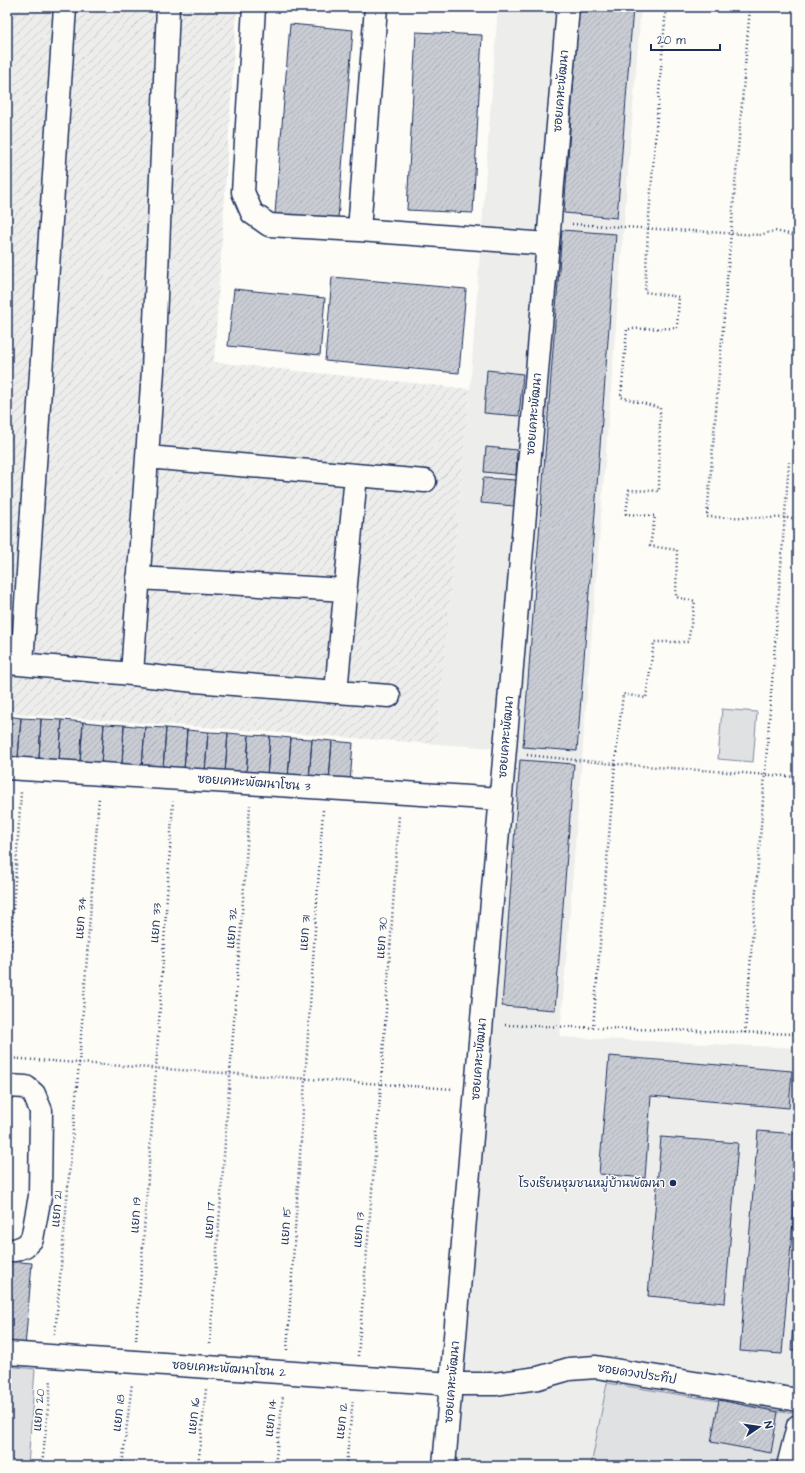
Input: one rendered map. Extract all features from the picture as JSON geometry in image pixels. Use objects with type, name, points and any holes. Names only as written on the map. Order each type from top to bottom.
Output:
[{"type":"street","points":[[65,7],[14,663],[195,681],[389,696]]},
{"type":"street","points":[[132,674],[153,370],[168,7]]},
{"type":"street","points":[[254,7],[243,192],[252,213],[269,226],[359,230],[548,244]]},
{"type":"street","points":[[359,230],[376,7]]},
{"type":"street","name":"ซอยเคหะพัฒนา","points":[[444,1466],[568,7]]},
{"type":"street","points":[[147,457],[425,481]]},
{"type":"street","points":[[336,692],[356,475]]},
{"type":"street","points":[[138,578],[346,590]]},
{"type":"street","name":"ซอยเคหะพัฒนาโซน 3","points":[[15,768],[501,799]]},
{"type":"street","points":[[7,1086],[26,1088],[34,1094],[42,1111],[40,1196],[32,1239],[25,1246],[15,1250],[7,1250]]},
{"type":"street","name":"ซอยเคหะพัฒนาโซน 2","points":[[7,1353],[452,1384]]},
{"type":"street","name":"ซอยดวงประทีป","points":[[452,1384],[495,1384],[538,1378],[569,1369],[596,1367],[798,1400]]},
{"type":"street","points":[[788,1466],[798,1426]]},
{"type":"path","points":[[593,1028],[615,764],[623,694],[646,698],[654,642],[688,642],[695,601],[676,598],[678,550],[650,546],[655,516],[626,514],[629,490],[659,491],[660,416],[660,408],[621,397],[627,329],[677,328],[679,297],[644,292],[666,7]]},
{"type":"path","points":[[750,7],[707,517],[798,518]]},
{"type":"path","points":[[550,222],[759,235],[775,232],[798,236]]},
{"type":"path","points":[[745,1033],[790,462]]},
{"type":"path","points":[[505,753],[615,764],[798,777]]},
{"type":"path","points":[[7,1001],[15,768]]},
{"type":"path","name":"แยก 34","points":[[79,1063],[101,774]]},
{"type":"path","name":"แยก 33","points":[[156,1069],[174,778]]},
{"type":"path","name":"แยก 32","points":[[230,1075],[251,783]]},
{"type":"path","name":"แยก 31","points":[[305,1080],[324,788]]},
{"type":"path","name":"แยก 30","points":[[381,1085],[400,793]]},
{"type":"path","points":[[482,1024],[798,1034]]},
{"type":"path","points":[[7,1058],[230,1075],[476,1091]]},
{"type":"path","name":"แยก 21","points":[[53,1356],[79,1063]]},
{"type":"path","name":"แยก 19","points":[[134,1362],[156,1069]]},
{"type":"path","name":"แยก 17","points":[[208,1367],[230,1075]]},
{"type":"path","name":"แยก 15","points":[[285,1373],[305,1080]]},
{"type":"path","name":"แยก 13","points":[[356,1377],[381,1085]]},
{"type":"path","name":"แยก 20","points":[[42,1466],[53,1356]]},
{"type":"path","name":"แยก 18","points":[[122,1466],[134,1362]]},
{"type":"path","name":"แยก 16","points":[[198,1466],[208,1367]]},
{"type":"path","name":"แยก 14","points":[[275,1466],[285,1373]]},
{"type":"path","name":"แยก 12","points":[[346,1466],[356,1377]]},
{"type":"shaded area","points":[[7,7],[237,7],[214,362],[470,389],[436,744],[7,713]]},
{"type":"shaded area","points":[[498,7],[641,7],[560,1037],[798,1048],[798,1466],[435,1466],[496,748],[436,744],[470,389]]},
{"type":"shaded area","points":[[722,709],[757,712],[753,762],[718,759]]},
{"type":"shaded area","points":[[7,1366],[35,1369],[28,1466],[7,1466]]},
{"type":"shaded area","points":[[607,1383],[794,1413],[781,1466],[591,1466]]},
{"type":"building","points":[[579,7],[633,7],[617,218],[564,213]]},
{"type":"building","points":[[290,24],[353,30],[338,219],[275,214]]},
{"type":"building","points":[[416,32],[482,35],[473,213],[407,210]]},
{"type":"building","points":[[562,230],[616,234],[577,751],[523,747]]},
{"type":"building","points":[[332,277],[466,289],[459,373],[325,361]]},
{"type":"building","points":[[234,289],[325,298],[320,355],[228,346]]},
{"type":"building","points":[[487,370],[523,374],[519,416],[484,413]]},
{"type":"building","points":[[486,447],[517,450],[516,475],[484,472]]},
{"type":"building","points":[[483,478],[516,480],[514,506],[481,503]]},
{"type":"building","points":[[7,716],[21,718],[18,758],[7,757]]},
{"type":"building","points":[[21,718],[41,719],[39,759],[18,758]]},
{"type":"building","points":[[41,719],[62,720],[59,761],[39,759]]},
{"type":"building","points":[[62,720],[83,722],[80,762],[59,761]]},
{"type":"building","points":[[83,722],[104,724],[101,764],[80,762]]},
{"type":"building","points":[[104,724],[124,725],[122,766],[101,764]]},
{"type":"building","points":[[124,725],[145,727],[142,767],[122,766]]},
{"type":"building","points":[[145,727],[166,728],[163,769],[142,767]]},
{"type":"building","points":[[166,728],[187,730],[184,770],[163,769]]},
{"type":"building","points":[[187,730],[208,732],[205,772],[184,770]]},
{"type":"building","points":[[208,732],[228,733],[225,773],[205,772]]},
{"type":"building","points":[[228,733],[249,735],[246,775],[225,773]]},
{"type":"building","points":[[249,735],[270,736],[267,777],[246,775]]},
{"type":"building","points":[[270,736],[291,738],[288,778],[267,777]]},
{"type":"building","points":[[291,738],[312,739],[309,780],[288,778]]},
{"type":"building","points":[[312,739],[332,741],[329,781],[309,780]]},
{"type":"building","points":[[332,741],[353,743],[350,783],[329,781]]},
{"type":"building","points":[[520,760],[574,764],[555,1010],[502,1006]]},
{"type":"building","points":[[609,1056],[792,1071],[789,1108],[651,1096],[645,1178],[599,1174]]},
{"type":"building","points":[[758,1131],[798,1134],[798,1159],[782,1354],[740,1351]]},
{"type":"building","points":[[661,1137],[738,1143],[725,1303],[648,1296]]},
{"type":"building","points":[[798,1256],[798,1350],[791,1350]]},
{"type":"building","points":[[7,1261],[32,1263],[25,1347],[7,1346]]},
{"type":"building","points":[[719,1400],[778,1412],[771,1453],[711,1442]]},
{"type":"place","name":"โรงเรียนชุมชนหมู่บ้านพัฒนา","points":[[673,1183]]}]
